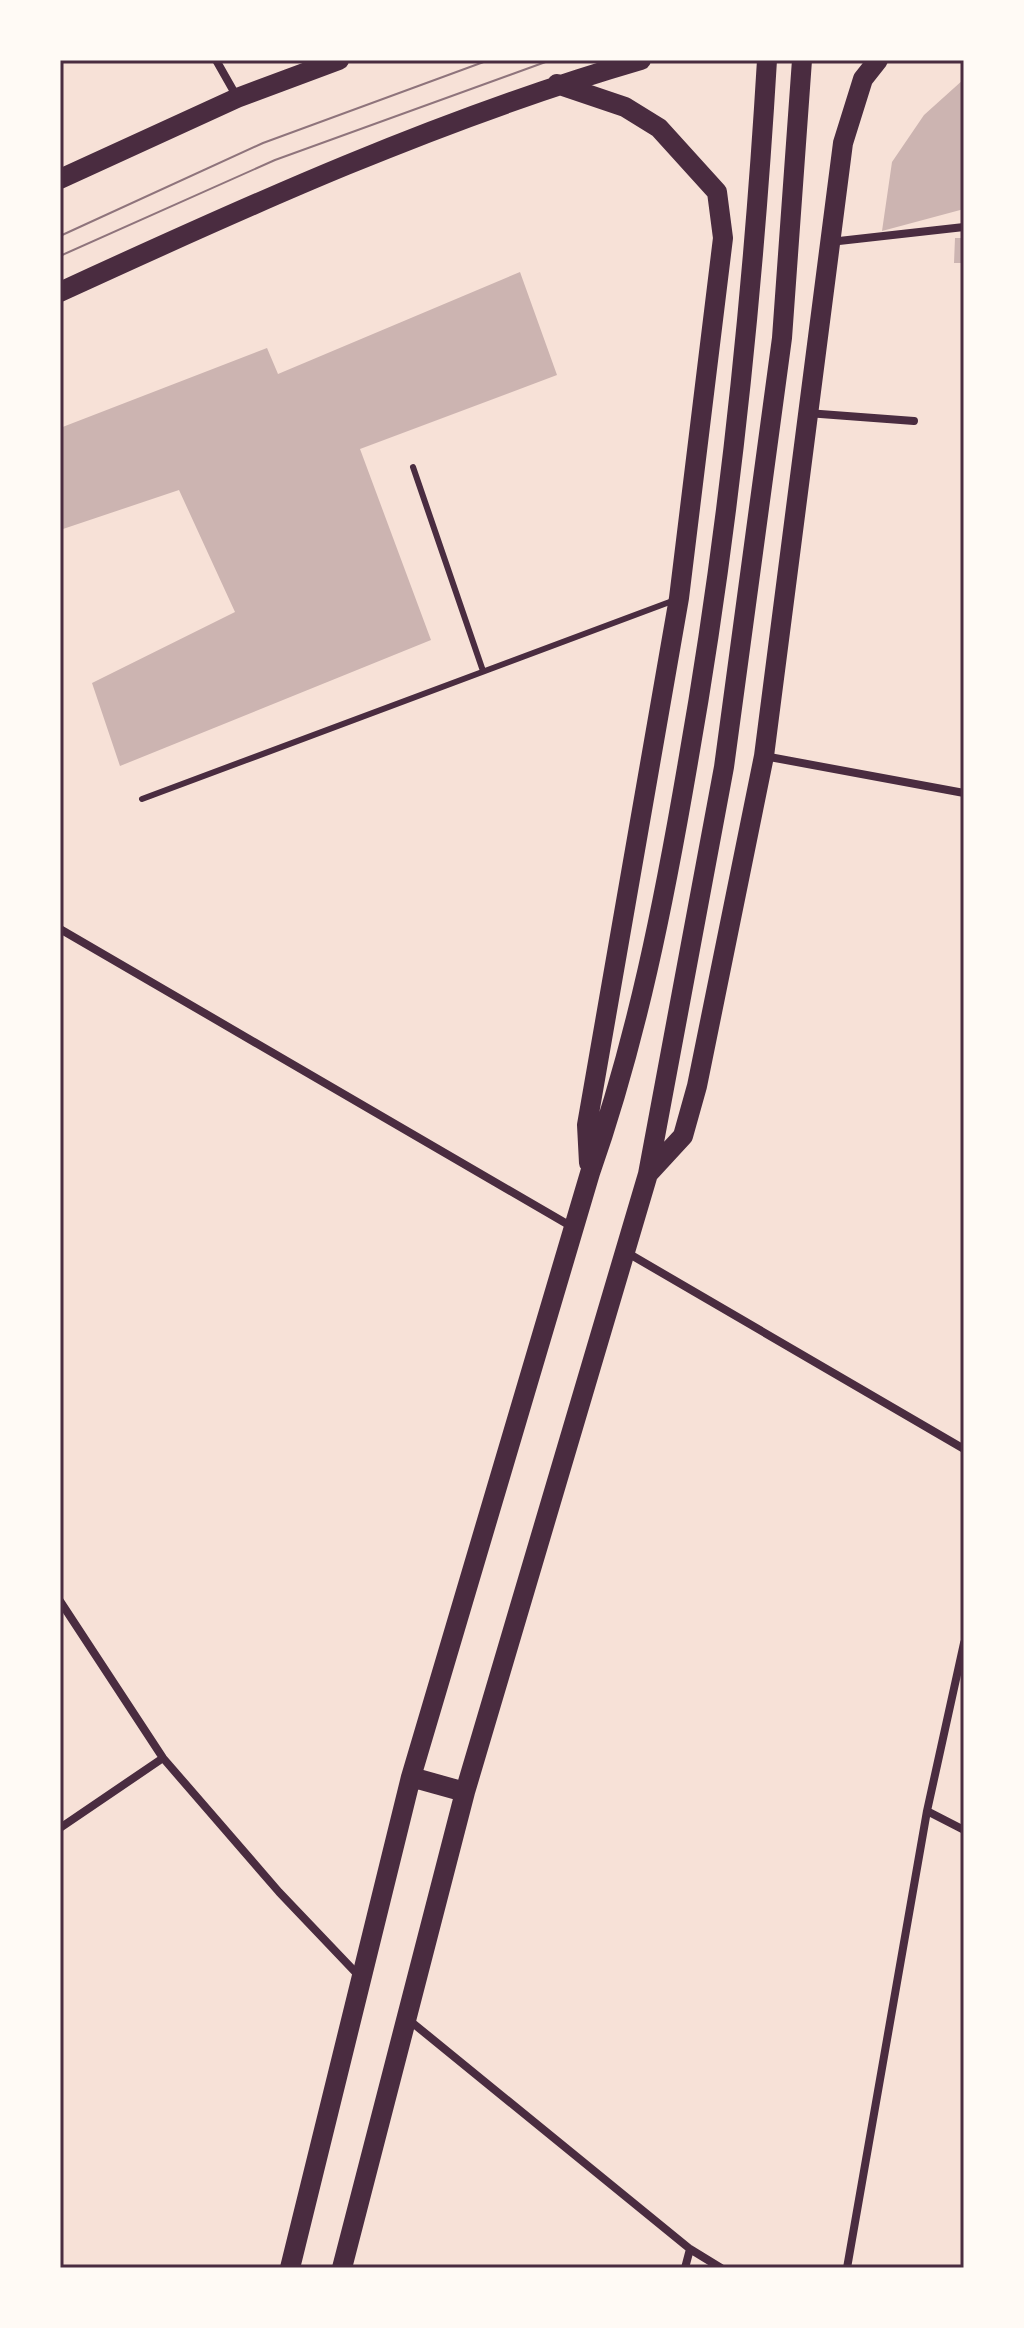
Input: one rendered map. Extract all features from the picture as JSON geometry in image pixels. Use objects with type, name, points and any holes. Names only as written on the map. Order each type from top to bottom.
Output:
[{"type":"main road","points":[[60,179],[237,98],[339,60]]},
{"type":"main road","points":[[60,292],[253,203],[557,84],[641,60]]},
{"type":"main road","points":[[290,2268],[411,1777],[590,1173],[617,1096],[657,939],[713,619],[743,372],[767,60]]},
{"type":"main road","points":[[342,2268],[465,1792],[648,1174],[724,767],[782,338],[802,60]]},
{"type":"main road","points":[[648,1174],[683,1136],[697,1086],[764,756],[843,143],[863,79],[878,60]]},
{"type":"main road","points":[[557,84],[625,107],[659,128],[717,192],[723,238],[679,598],[587,1125],[590,1173]]},
{"type":"main road","points":[[411,1777],[465,1792]]},
{"type":"street","points":[[216,60],[237,98]]},
{"type":"street","points":[[829,242],[964,227]]},
{"type":"street","points":[[807,413],[914,421]]},
{"type":"street","points":[[764,756],[964,793]]},
{"type":"street","points":[[60,929],[574,1228]]},
{"type":"street","points":[[625,1252],[964,1449]]},
{"type":"street","points":[[60,1601],[163,1758],[279,1892],[361,1977]]},
{"type":"street","points":[[847,2268],[927,1811],[964,1643]]},
{"type":"street","points":[[60,1828],[163,1758]]},
{"type":"street","points":[[927,1811],[964,1830]]},
{"type":"street","points":[[407,2018],[690,2249],[721,2268]]},
{"type":"street","points":[[685,2268],[690,2249]]},
{"type":"lane","points":[[413,467],[483,671]]},
{"type":"lane","points":[[142,799],[679,598]]},
{"type":"building","points":[[964,79],[964,209],[882,231],[892,162],[924,115]]},
{"type":"building","points":[[955,238],[964,238],[964,263],[954,263]]},
{"type":"building","points":[[520,272],[557,375],[360,449],[431,640],[120,766],[92,683],[235,612],[179,490],[60,530],[60,428],[267,348],[278,374]]},
{"type":"tram line","points":[[60,236],[263,143],[489,60]]},
{"type":"tram line","points":[[60,256],[275,160],[551,60]]}]
